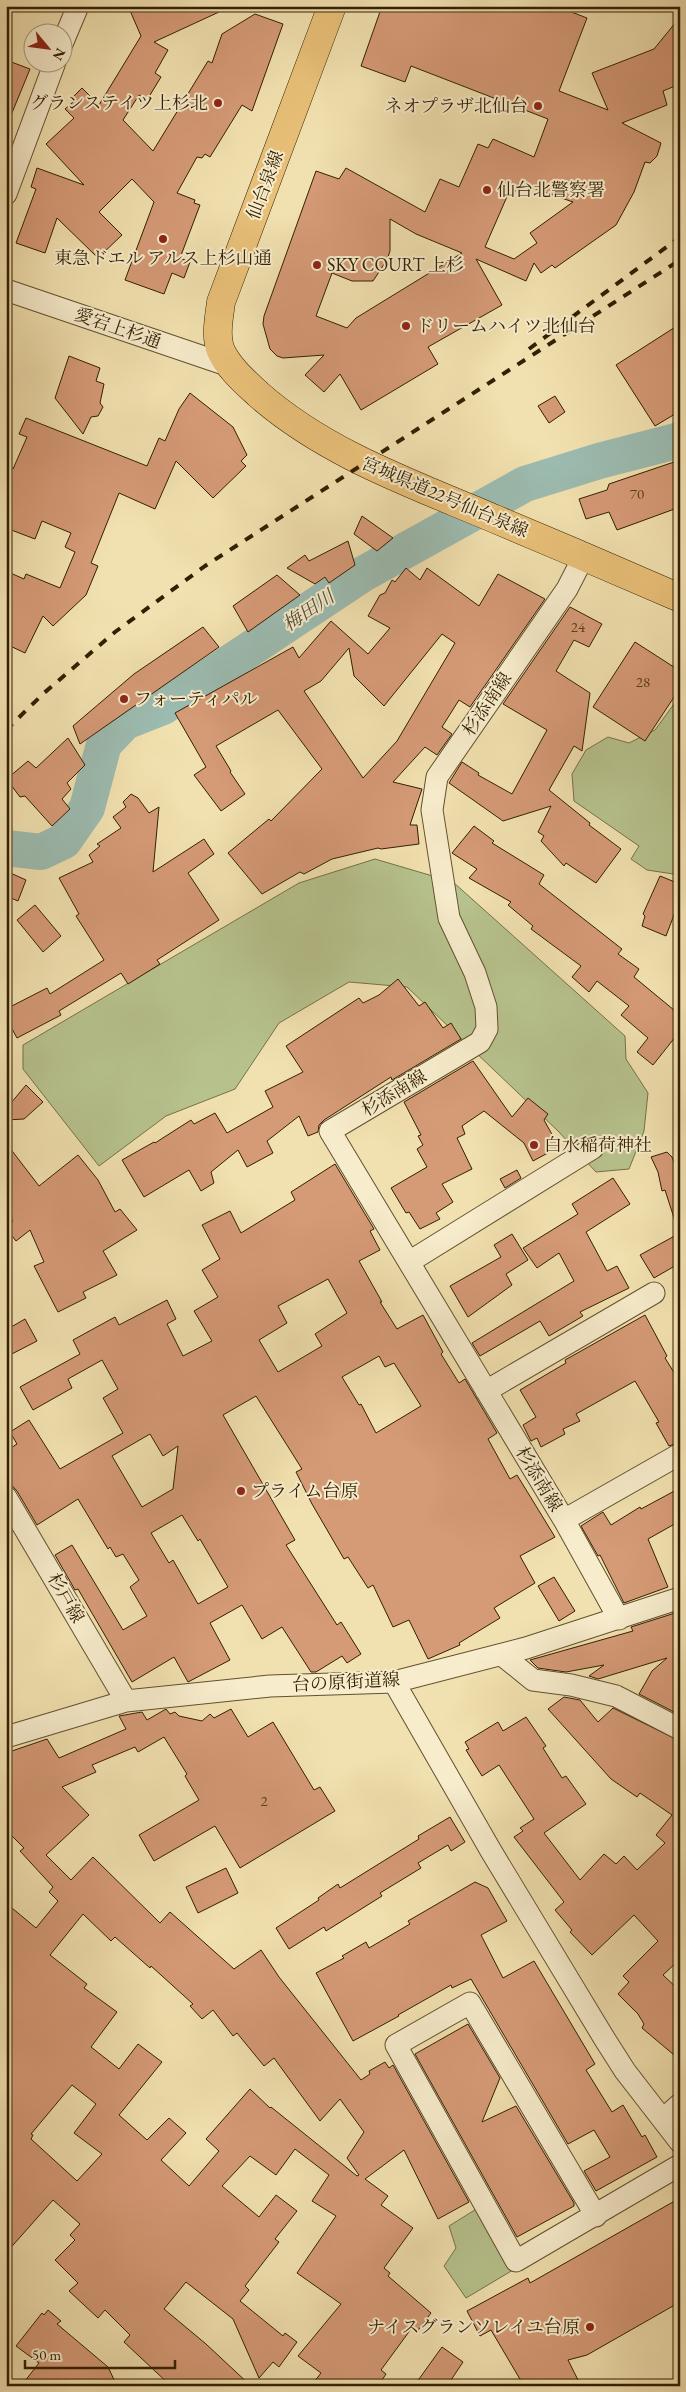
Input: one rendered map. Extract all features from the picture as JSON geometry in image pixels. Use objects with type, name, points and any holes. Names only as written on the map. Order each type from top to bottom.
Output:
[{"type":"main road","name":"仙台泉線","points":[[230,366],[220,349],[217,331],[221,302],[332,6]]},
{"type":"main road","name":"宮城県道22号仙台泉線","points":[[230,366],[267,402],[304,428],[344,452],[680,598]]},
{"type":"street","points":[[71,22],[78,6]]},
{"type":"street","points":[[6,194],[51,72]]},
{"type":"street","name":"愛宕上杉通","points":[[6,290],[230,366]]},
{"type":"street","name":"杉添南線","points":[[584,556],[566,589],[437,777],[432,810],[449,918],[475,973],[486,1007],[487,1029],[480,1042],[330,1131],[564,1520],[620,1619]]},
{"type":"street","points":[[409,1262],[593,1148]]},
{"type":"street","points":[[486,1391],[654,1293]]},
{"type":"street","points":[[564,1520],[680,1454]]},
{"type":"street","name":"杉戸線","points":[[6,1496],[126,1701]]},
{"type":"street","name":"台の原街道線","points":[[6,1736],[126,1701],[270,1686],[394,1682],[502,1656],[680,1598]]},
{"type":"street","points":[[502,1656],[533,1680],[572,1685],[616,1696],[680,1729]]},
{"type":"street","points":[[394,1682],[491,1851],[604,2038],[625,2071],[680,2142]]},
{"type":"street","points":[[596,2216],[470,2003],[396,2046],[516,2261],[596,2216],[680,2165]]},
{"type":"street","points":[[663,2119],[680,2104]]},
{"type":"green space","points":[[680,696],[680,875],[647,870],[631,859],[639,846],[574,801],[572,774],[586,750],[608,737],[629,743],[655,730]]},
{"type":"green space","points":[[375,859],[453,882],[625,1036],[626,1059],[648,1093],[644,1131],[629,1169],[596,1172],[558,1131],[407,987],[349,982],[279,1023],[235,1089],[166,1116],[99,1166],[23,1069],[23,1045],[299,883]]},
{"type":"green space","points":[[478,2208],[513,2270],[466,2298],[444,2266],[456,2248],[449,2226]]},
{"type":"building","points":[[128,6],[232,6],[154,42],[168,50],[155,73],[161,77],[147,100],[139,95],[123,120],[153,151],[208,61],[212,63],[222,34],[255,14],[283,24],[252,111],[242,105],[210,157],[205,154],[202,158],[197,157],[177,193],[195,200],[194,203],[200,205],[180,258],[190,262],[184,278],[172,273],[164,294],[125,280],[154,202],[132,179],[99,212],[122,235],[100,256],[98,253],[96,256],[57,218],[45,253],[16,243],[36,189],[31,187],[37,168],[84,185],[46,144],[74,118],[65,109],[73,102],[71,99],[82,88],[99,105],[141,36]]},
{"type":"building","points":[[382,6],[556,6],[587,18],[559,91],[608,110],[592,73],[654,49],[680,17],[680,84],[663,91],[667,105],[622,123],[661,143],[657,156],[650,163],[645,162],[634,192],[616,225],[555,268],[552,265],[541,273],[534,263],[526,281],[476,259],[502,305],[428,347],[438,364],[361,410],[340,374],[324,392],[305,375],[324,355],[283,358],[277,356],[270,349],[263,324],[264,316],[316,171],[339,179],[346,168],[425,212],[440,179],[459,187],[478,144],[488,148],[493,139],[534,157],[548,119],[411,66],[405,82],[361,66]],"holes":[[[519,183],[573,202],[530,233],[537,243],[514,259],[485,247],[509,192],[514,194]],[[390,219],[416,234],[462,253],[356,318],[347,328],[316,316],[332,273],[352,281],[373,281],[387,260],[390,251]]]},
{"type":"building","points":[[6,60],[22,66],[22,72],[29,72],[6,125]]},
{"type":"building","points":[[680,324],[680,411],[655,426],[616,365]]},
{"type":"building","points":[[69,356],[100,368],[96,381],[104,384],[100,403],[103,407],[98,416],[91,417],[83,434],[55,398]]},
{"type":"building","points":[[190,393],[233,427],[247,455],[241,461],[246,466],[213,498],[176,461],[155,509],[119,493],[91,563],[98,566],[86,595],[53,626],[43,616],[25,653],[6,644],[6,571],[24,579],[26,574],[60,588],[75,552],[65,547],[71,533],[42,521],[35,539],[6,528],[6,466],[13,469],[27,437],[19,434],[26,418],[147,466],[159,438],[165,441],[179,409]]},
{"type":"building","points":[[555,396],[565,412],[549,423],[538,406]]},
{"type":"building","points":[[680,460],[680,507],[617,530],[609,512],[586,519],[579,499],[607,490],[609,484]]},
{"type":"building","points":[[362,516],[393,538],[377,551],[354,534]]},
{"type":"building","points":[[348,541],[355,565],[329,583],[325,577],[315,584],[287,568],[305,555],[309,561]]},
{"type":"building","points":[[406,568],[420,580],[427,568],[479,606],[498,574],[545,599],[470,707],[459,700],[442,727],[452,734],[437,755],[425,747],[393,782],[422,789],[410,825],[417,825],[419,844],[378,848],[332,859],[304,874],[300,872],[262,894],[228,853],[269,819],[271,821],[322,769],[278,710],[216,746],[245,794],[221,811],[194,775],[206,767],[175,713],[293,647],[299,658],[331,621],[368,654],[390,628],[368,616],[380,595],[385,593],[392,580],[395,582]],"holes":[[[442,634],[455,643],[397,741],[363,778],[304,691],[321,681],[349,648],[354,676],[384,706]]]},
{"type":"building","points":[[277,575],[300,595],[248,632],[233,606]]},
{"type":"building","points":[[570,607],[602,624],[589,647],[574,640],[556,671],[590,693],[582,751],[574,746],[549,790],[590,823],[589,825],[621,849],[596,883],[566,863],[564,866],[541,841],[544,836],[538,832],[551,806],[503,821],[449,783],[462,762],[479,773],[478,775],[512,794],[547,730],[503,704]]},
{"type":"building","points":[[203,627],[219,647],[80,744],[73,726],[134,674]]},
{"type":"building","points":[[635,642],[680,671],[680,688],[645,741],[593,707]]},
{"type":"building","points":[[68,738],[85,765],[67,783],[71,789],[62,799],[70,809],[52,826],[25,796],[20,797],[11,785],[9,777],[28,761],[36,768]]},
{"type":"building","points":[[131,794],[138,798],[149,813],[159,807],[153,872],[204,839],[214,854],[188,873],[219,920],[157,960],[160,964],[128,984],[121,973],[59,1011],[61,1015],[17,1038],[6,1018],[6,1009],[47,988],[50,994],[104,960],[76,916],[79,914],[59,878],[93,862],[89,855],[100,846],[97,844],[121,828],[113,817],[126,807],[123,802]]},
{"type":"building","points":[[474,826],[494,841],[492,843],[544,875],[539,884],[622,949],[618,954],[639,969],[634,977],[680,1015],[680,1031],[653,1065],[637,1052],[648,1038],[621,1015],[629,1006],[597,981],[589,992],[572,977],[581,966],[531,929],[533,926],[508,905],[511,902],[469,878],[477,869],[452,853]]},
{"type":"building","points":[[6,871],[26,880],[18,901],[6,896]]},
{"type":"building","points":[[660,876],[680,884],[680,899],[666,936],[642,926],[645,916],[643,914]]},
{"type":"building","points":[[35,905],[61,936],[43,952],[17,920]]},
{"type":"building","points":[[398,979],[419,1006],[425,1002],[443,1028],[451,1023],[461,1039],[392,1080],[391,1077],[324,1120],[319,1125],[318,1132],[308,1136],[299,1116],[267,1141],[273,1153],[247,1167],[238,1150],[211,1172],[214,1183],[201,1191],[189,1170],[144,1197],[122,1160],[155,1143],[191,1120],[194,1124],[215,1113],[227,1133],[273,1107],[265,1091],[303,1072],[286,1046],[359,998],[363,1003],[379,995]]},
{"type":"building","points":[[473,1061],[512,1117],[528,1098],[548,1114],[544,1120],[559,1147],[533,1161],[524,1143],[484,1111],[462,1126],[465,1134],[457,1138],[472,1169],[442,1184],[453,1202],[436,1213],[440,1219],[420,1229],[409,1212],[406,1213],[391,1188],[427,1167],[417,1149],[423,1145],[418,1136],[421,1135],[404,1102]]},
{"type":"building","points":[[26,1085],[43,1102],[24,1119],[6,1120],[6,1109]]},
{"type":"building","points":[[6,1143],[39,1186],[78,1155],[98,1180],[115,1212],[120,1209],[137,1230],[103,1251],[117,1275],[83,1292],[86,1298],[58,1312],[34,1266],[44,1262],[30,1230],[16,1241],[6,1228],[13,1221],[6,1212]]},
{"type":"building","points":[[667,1152],[672,1157],[680,1176],[680,1223],[676,1224],[665,1190],[662,1191],[658,1172],[651,1157]]},
{"type":"building","points":[[335,1164],[374,1229],[370,1231],[380,1250],[359,1261],[382,1302],[380,1302],[397,1329],[423,1315],[443,1352],[441,1354],[459,1383],[465,1379],[497,1433],[488,1439],[510,1479],[517,1475],[555,1537],[520,1556],[535,1583],[494,1608],[500,1618],[459,1643],[460,1645],[428,1659],[409,1620],[393,1627],[373,1585],[368,1588],[348,1557],[344,1559],[296,1472],[302,1469],[256,1396],[223,1415],[295,1540],[286,1545],[337,1625],[341,1622],[361,1654],[347,1663],[342,1656],[316,1672],[311,1672],[282,1627],[262,1639],[242,1605],[210,1623],[230,1660],[188,1682],[174,1657],[132,1682],[78,1589],[75,1590],[55,1555],[72,1545],[123,1630],[147,1616],[130,1587],[139,1580],[123,1554],[116,1557],[110,1547],[108,1549],[78,1499],[37,1525],[17,1491],[6,1479],[6,1451],[17,1444],[10,1432],[29,1420],[60,1469],[123,1433],[103,1398],[118,1389],[102,1360],[68,1379],[72,1388],[33,1410],[20,1387],[80,1354],[73,1340],[115,1317],[119,1325],[167,1300],[176,1319],[167,1324],[183,1356],[212,1341],[194,1311],[218,1297],[202,1270],[220,1259],[202,1225],[230,1211],[241,1233],[295,1200],[291,1192]],"holes":[[[328,1279],[347,1313],[315,1334],[322,1346],[278,1372],[259,1340],[287,1323],[278,1306]],[[379,1356],[385,1367],[394,1363],[421,1406],[376,1433],[361,1404],[359,1405],[342,1377]],[[150,1434],[163,1456],[178,1446],[173,1489],[142,1507],[112,1456]],[[182,1515],[198,1541],[200,1539],[228,1587],[198,1604],[173,1560],[169,1563],[151,1533]]]},
{"type":"building","points":[[517,1170],[521,1178],[505,1188],[500,1179]]},
{"type":"building","points":[[613,1178],[630,1204],[586,1232],[607,1271],[617,1266],[629,1288],[580,1312],[583,1316],[549,1336],[540,1321],[480,1356],[472,1343],[574,1281],[559,1253],[537,1268],[523,1248],[578,1214],[572,1204]]},
{"type":"building","points":[[680,1233],[680,1263],[654,1278],[640,1255]]},
{"type":"building","points":[[512,1234],[528,1260],[506,1274],[512,1285],[468,1317],[450,1286],[501,1257],[494,1245]]},
{"type":"building","points":[[645,1315],[667,1356],[665,1358],[680,1382],[680,1442],[669,1446],[656,1423],[659,1422],[635,1381],[576,1414],[580,1421],[563,1429],[565,1434],[541,1447],[537,1438],[531,1441],[523,1425],[536,1417],[520,1390],[566,1363],[565,1360]]},
{"type":"building","points":[[25,1319],[37,1341],[6,1357],[6,1330]]},
{"type":"building","points":[[680,1488],[680,1521],[648,1539],[668,1587],[624,1603],[600,1555],[598,1556],[581,1526],[603,1512],[611,1525],[640,1507],[641,1509]]},
{"type":"building","points":[[554,1577],[575,1611],[559,1621],[538,1586]]},
{"type":"building","points":[[675,1613],[680,1618],[680,1715],[639,1694],[652,1671],[667,1658],[598,1679],[589,1676],[604,1665],[566,1672],[538,1668],[530,1660],[633,1631],[631,1627]]},
{"type":"building","points":[[564,1697],[580,1700],[598,1722],[613,1708],[680,1741],[680,1959],[663,1975],[680,1991],[680,2060],[642,2028],[644,2024],[638,2014],[618,1994],[629,1982],[623,1976],[658,1941],[634,1915],[592,1955],[570,1932],[572,1930],[555,1910],[564,1902],[514,1837],[523,1831],[520,1828],[534,1819],[499,1765],[482,1776],[466,1750],[469,1749],[465,1742],[498,1722],[503,1731],[526,1717],[546,1746],[543,1748],[562,1778],[566,1776],[586,1804],[544,1833],[580,1880],[604,1854],[616,1864],[624,1856],[637,1870],[665,1843],[656,1835],[672,1815],[640,1793],[637,1797],[611,1779],[548,1709]]},
{"type":"building","points":[[166,1709],[170,1714],[175,1712],[179,1716],[202,1721],[210,1714],[214,1718],[231,1709],[248,1737],[273,1722],[314,1790],[320,1787],[335,1811],[240,1868],[215,1826],[154,1861],[139,1835],[199,1800],[185,1776],[187,1774],[164,1737],[138,1752],[135,1747],[92,1765],[96,1772],[62,1787],[89,1815],[46,1855],[71,1880],[93,1857],[160,1923],[170,1912],[234,1969],[261,1950],[279,1977],[361,2080],[370,2074],[369,2071],[385,2062],[389,2068],[393,2065],[469,2202],[438,2219],[404,2150],[365,2179],[388,2196],[381,2205],[413,2228],[384,2268],[390,2273],[388,2276],[431,2313],[416,2333],[411,2329],[381,2370],[386,2374],[378,2386],[311,2386],[321,2373],[298,2356],[341,2304],[297,2273],[336,2216],[312,2201],[329,2175],[295,2149],[276,2175],[250,2156],[222,2186],[259,2217],[276,2195],[297,2211],[275,2239],[279,2242],[245,2286],[249,2290],[240,2301],[283,2336],[285,2333],[297,2342],[279,2367],[273,2362],[259,2378],[233,2319],[186,2282],[164,2309],[206,2344],[251,2386],[171,2386],[124,2342],[130,2335],[105,2310],[98,2318],[69,2291],[78,2283],[55,2260],[75,2240],[70,2235],[80,2224],[53,2200],[6,2253],[6,1903],[36,1928],[58,1901],[49,1892],[53,1887],[20,1851],[24,1848],[6,1830],[6,1753],[47,1739],[59,1758],[126,1729],[119,1716],[142,1712],[147,1720]],"holes":[[[83,1914],[111,1941],[115,1937],[150,1968],[151,1966],[193,2004],[190,2006],[202,2019],[213,2010],[233,2036],[237,2033],[264,2066],[274,2058],[320,2121],[340,2099],[364,2132],[347,2158],[359,2175],[357,2176],[270,2108],[250,2089],[206,2139],[219,2151],[189,2186],[161,2160],[186,2133],[169,2118],[147,2140],[119,2115],[162,2062],[138,2044],[119,2069],[91,2047],[117,2012],[84,1988],[87,1984],[50,1955]],[[72,2085],[96,2104],[74,2133],[102,2154],[77,2181],[31,2139],[33,2135],[31,2134]]]},
{"type":"building","points":[[450,1817],[465,1842],[451,1851],[448,1845],[418,1863],[421,1868],[380,1893],[382,1896],[326,1931],[324,1927],[289,1949],[276,1928],[319,1900],[318,1898],[338,1884],[340,1888],[419,1839],[418,1836]]},
{"type":"building","points":[[226,1868],[238,1893],[198,1913],[186,1887]]},
{"type":"building","points":[[475,1882],[488,1888],[507,1921],[481,1935],[503,1978],[534,1961],[595,2064],[586,2070],[612,2112],[623,2105],[642,2137],[645,2135],[657,2157],[596,2191],[584,2171],[610,2157],[594,2130],[568,2144],[471,1979],[452,1988],[451,1985],[353,2041],[316,1973],[344,1958],[342,1956],[366,1942],[369,1948],[410,1924],[408,1921]]},
{"type":"building","points":[[468,2024],[500,2078],[482,2122],[516,2106],[574,2203],[574,2206],[517,2237],[415,2054]]},
{"type":"building","points":[[680,2198],[680,2302],[587,2355],[568,2360],[581,2386],[524,2386],[491,2330],[480,2336],[467,2311],[528,2278],[530,2283]]},
{"type":"building","points":[[48,2310],[61,2321],[57,2324],[108,2367],[117,2386],[21,2386],[39,2363],[16,2346],[42,2313],[44,2315]]},
{"type":"building","points":[[442,2347],[463,2362],[447,2386],[414,2386]]},
{"type":"waterway","name":"梅田川","points":[[6,848],[41,852],[64,841],[87,808],[104,744],[125,722],[163,707],[363,574],[525,484],[599,461],[680,440]]},
{"type":"railway","points":[[529,349],[680,237]]},
{"type":"railway","points":[[6,730],[44,693],[115,632],[205,566],[680,260]]},
{"type":"place","name":"グランステイツ上杉北","points":[[218,103]]},
{"type":"place","name":"ネオプラザ北仙台","points":[[538,106]]},
{"type":"place","name":"仙台北警察署","points":[[487,190]]},
{"type":"place","name":"東急ドエル アルス上杉山通","points":[[163,239]]},
{"type":"place","name":"SKY COURT 上杉","points":[[317,265]]},
{"type":"place","name":"ドリームハイツ北仙台","points":[[406,326]]},
{"type":"place","name":"フォーティパル","points":[[124,699]]},
{"type":"place","name":"白水稲荷神社","points":[[534,1145]]},
{"type":"place","name":"プライム台原","points":[[241,1491]]},
{"type":"place","name":"ナイスグランソレイユ台原","points":[[590,2327]]}]
